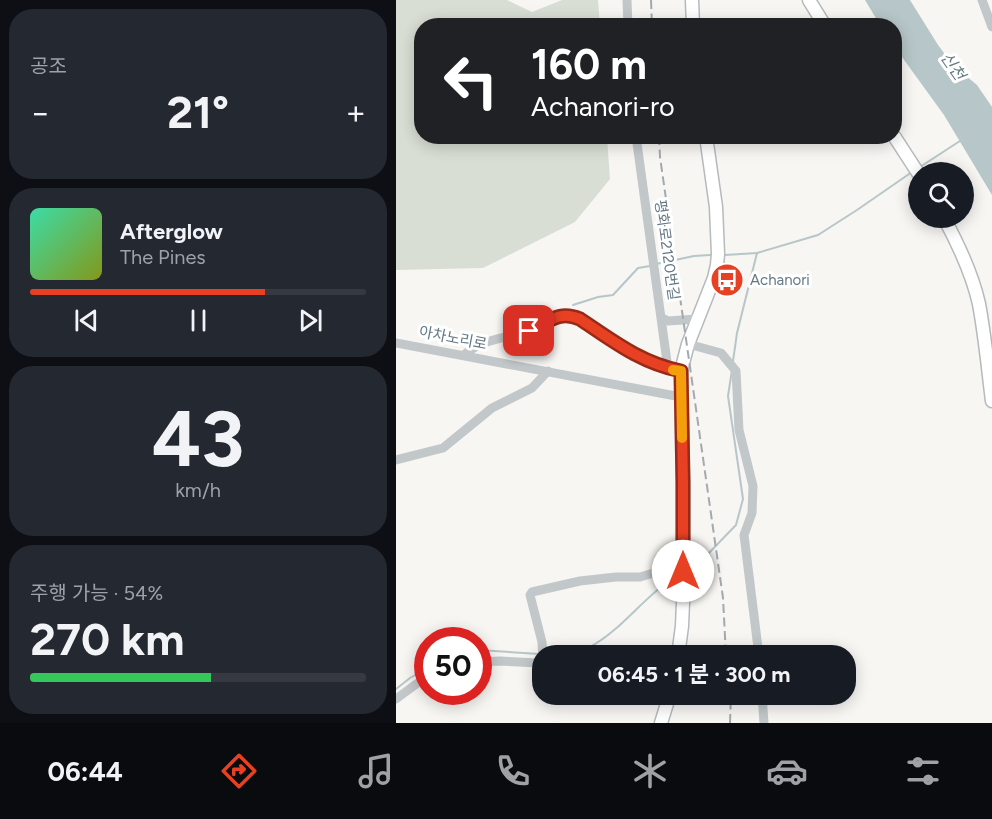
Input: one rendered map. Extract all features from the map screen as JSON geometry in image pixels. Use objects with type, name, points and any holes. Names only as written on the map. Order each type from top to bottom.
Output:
[{"type":"main road","points":[[692,0],[693,18]]},
{"type":"main road","points":[[809,0],[820,18]]},
{"type":"main road","points":[[679,645],[682,626],[683,483],[681,397],[674,370],[688,344],[717,265],[716,207],[707,144]]},
{"type":"main road","points":[[899,144],[911,162]]},
{"type":"main road","points":[[950,228],[978,302],[992,401]]},
{"type":"main road","points":[[661,723],[667,705]]},
{"type":"street","points":[[627,0],[628,18]]},
{"type":"street","points":[[982,0],[992,27]]},
{"type":"street","name":"평화로2120번길","points":[[637,144],[662,318],[674,370]]},
{"type":"street","points":[[464,355],[472,347],[529,331],[558,316],[569,315],[580,319],[641,358],[674,370]]},
{"type":"street","points":[[662,318],[668,321],[697,319]]},
{"type":"street","name":"아차노리로","points":[[396,343],[681,397]]},
{"type":"street","points":[[688,344],[721,353],[736,371],[740,430],[753,486],[752,513],[744,535],[758,645]]},
{"type":"street","points":[[396,460],[443,448],[492,408],[532,388],[548,371]]},
{"type":"street","points":[[542,645],[530,595],[532,592],[580,581],[640,577],[683,562]]},
{"type":"street","points":[[492,661],[532,663]]},
{"type":"street","points":[[396,699],[414,686]]},
{"type":"street","points":[[763,705],[764,723]]},
{"type":"shaded area","points":[[396,0],[507,0],[532,12],[562,0],[598,0],[599,18],[414,18],[414,144],[608,144],[610,179],[575,222],[483,268],[396,270]]},
{"type":"water","name":"신천","points":[[865,0],[910,0],[953,65],[977,85],[992,107],[992,195],[944,115],[902,57],[902,18],[876,18]]},
{"type":"waterway","points":[[928,162],[963,139]]},
{"type":"waterway","points":[[733,361],[737,333],[757,253],[818,235],[908,175]]},
{"type":"waterway","points":[[725,255],[757,253]]},
{"type":"waterway","points":[[656,264],[710,255]]},
{"type":"waterway","points":[[573,305],[613,295],[638,268],[650,266]]},
{"type":"waterway","points":[[690,567],[705,557],[736,525],[743,499],[728,396],[732,370]]},
{"type":"waterway","points":[[593,645],[613,631],[664,584],[676,576]]},
{"type":"waterway","points":[[492,651],[532,654]]},
{"type":"waterway","points":[[396,689],[414,676]]},
{"type":"railway","points":[[651,0],[652,18]]},
{"type":"railway","points":[[659,144],[723,598],[725,645]]},
{"type":"railway","points":[[730,723],[731,705]]},
{"type":"slow traffic","points":[[673,370],[681,371],[682,438]]},
{"type":"place","name":"Achanori","points":[[727,280]]},
{"type":"route","points":[[529,331],[558,316],[569,315],[580,319],[641,358],[668,369],[681,371],[683,571]]}]
